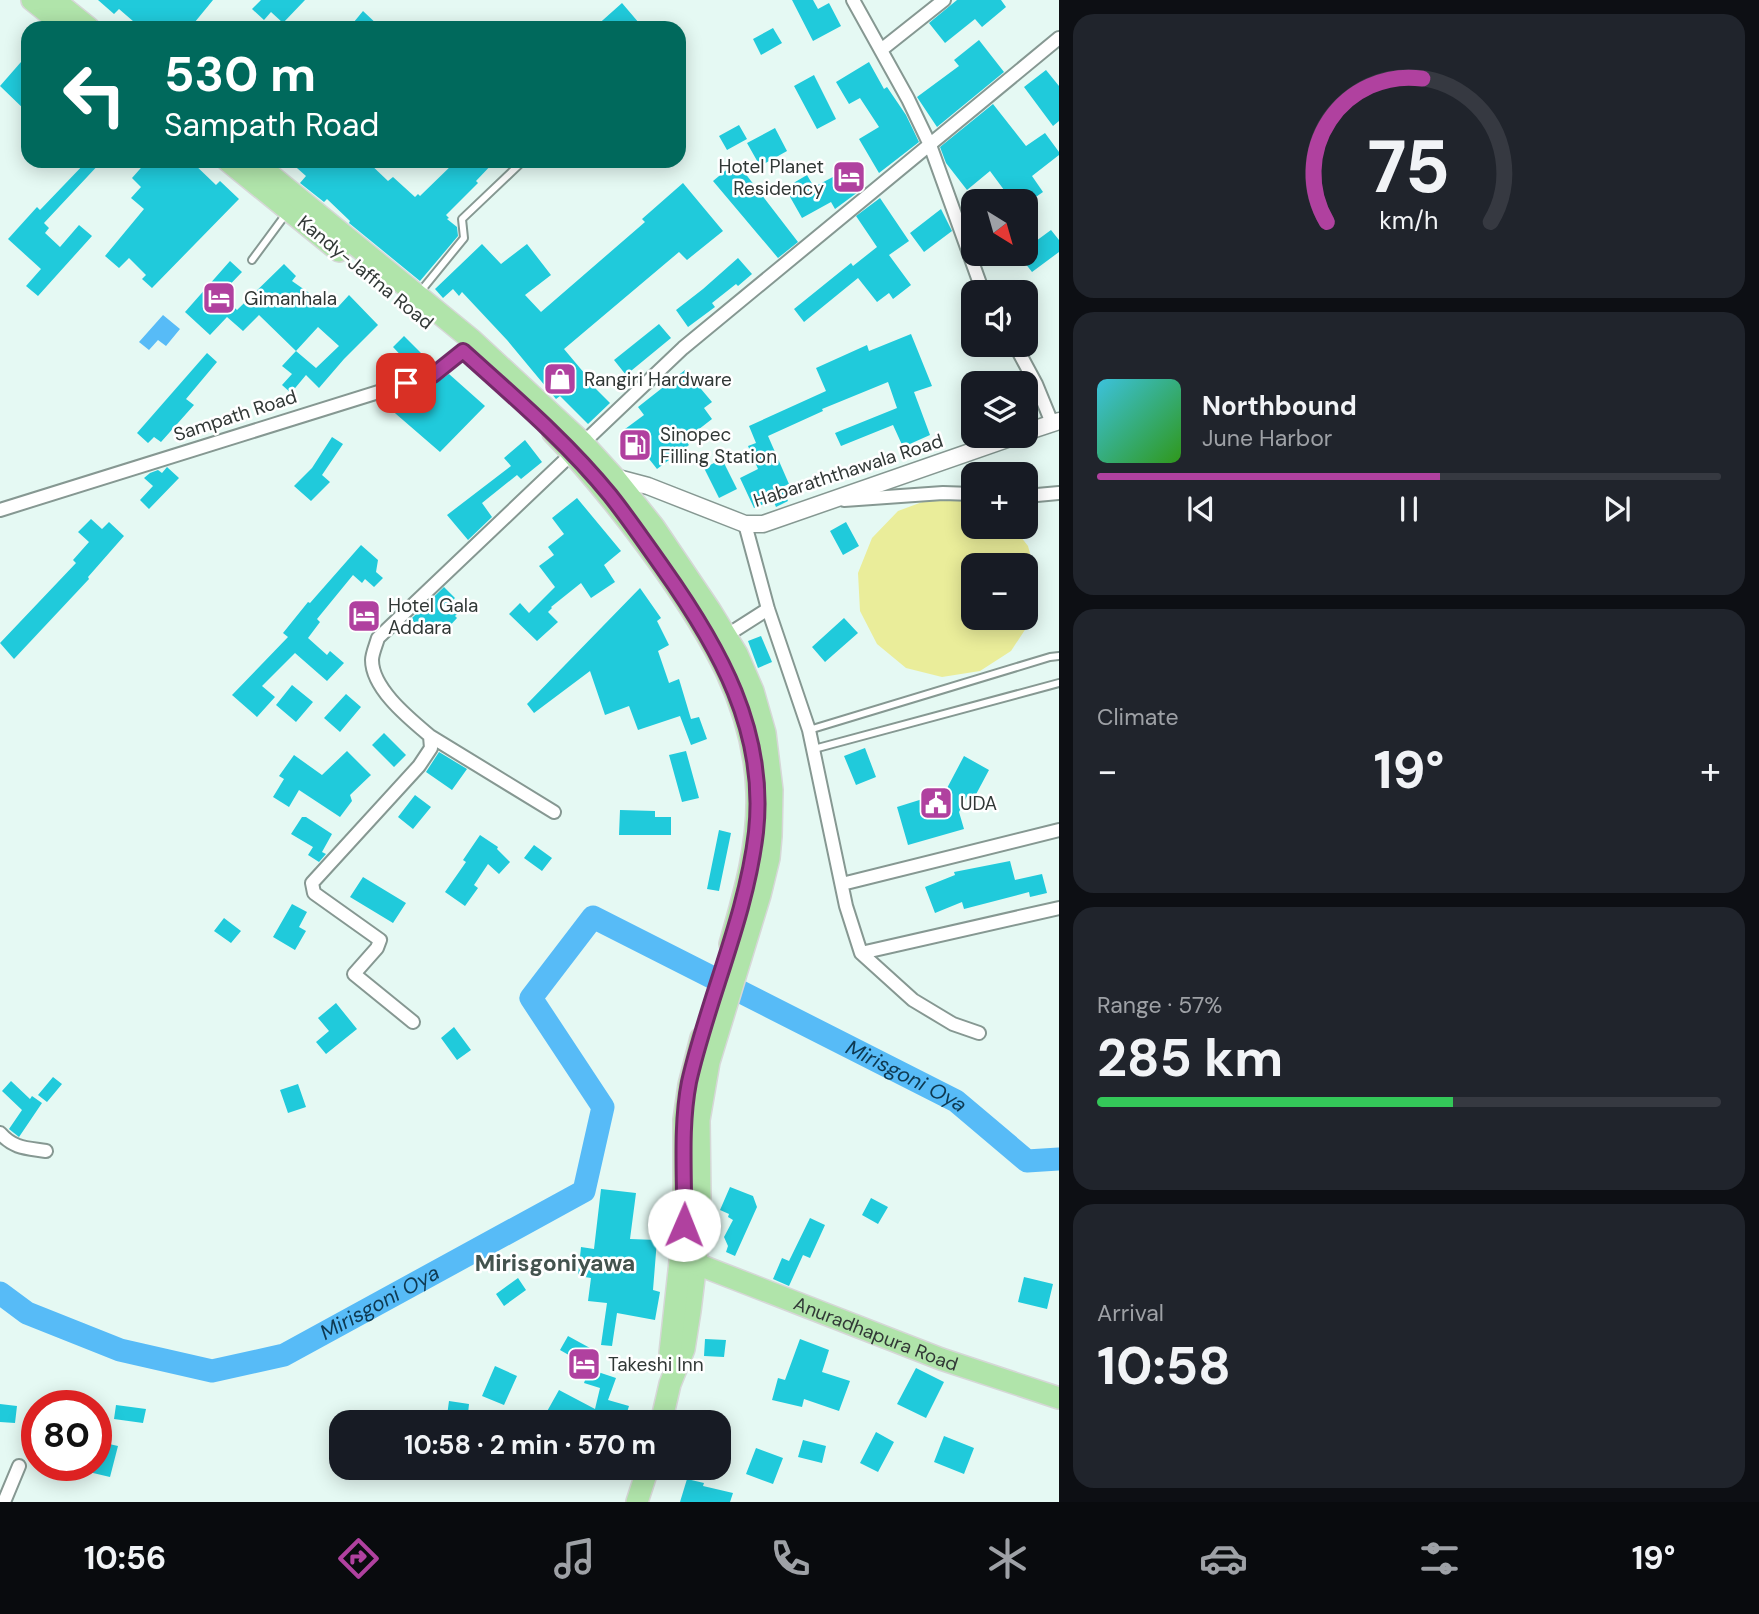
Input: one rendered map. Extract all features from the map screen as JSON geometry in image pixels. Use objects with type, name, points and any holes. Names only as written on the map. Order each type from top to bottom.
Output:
[{"type":"highway","points":[[42,1],[61,21]]},
{"type":"highway","points":[[42,1],[77,21]]},
{"type":"highway","name":"Kandy-Jaffna Road","points":[[241,168],[267,182],[417,296],[578,448],[614,477],[660,535],[752,691],[765,733],[772,790],[769,858],[744,921],[712,1027],[699,1121],[700,1196],[688,1260],[684,1349],[663,1410]]},
{"type":"highway","name":"Kandy-Jaffna Road","points":[[258,168],[290,210],[467,346]]},
{"type":"highway","name":"Kandy-Jaffna Road","points":[[578,448],[683,596],[720,640]]},
{"type":"highway","name":"Anuradhapura Road","points":[[688,1260],[941,1359],[1059,1398]]},
{"type":"highway","points":[[637,1502],[644,1480]]},
{"type":"street","points":[[853,0],[930,145],[979,280]]},
{"type":"street","points":[[881,50],[944,0]]},
{"type":"street","points":[[554,812],[430,736],[400,710],[375,675],[372,659],[378,638],[684,348],[1059,38]]},
{"type":"street","name":"Sampath Road","points":[[0,510],[433,375],[467,346]]},
{"type":"street","points":[[1022,357],[1056,422],[1038,428]]},
{"type":"street","name":"Habaraththawala Road","points":[[614,477],[648,486],[745,524],[763,524],[982,448]]},
{"type":"street","points":[[1038,495],[1059,493]]},
{"type":"street","points":[[830,501],[961,494]]},
{"type":"street","points":[[745,524],[768,610],[809,730],[853,934],[860,953],[913,1000],[953,1024],[979,1033]]},
{"type":"street","points":[[720,640],[768,610]]},
{"type":"street","points":[[414,1022],[354,974],[377,948],[380,940],[314,893],[312,883],[419,766],[431,748],[430,736]]},
{"type":"street","points":[[842,884],[1059,831]]},
{"type":"street","points":[[860,953],[1059,908]]},
{"type":"street","points":[[0,1133],[9,1143],[46,1151]]},
{"type":"street","points":[[4,1502],[19,1466]]},
{"type":"lane","points":[[417,296],[464,238],[462,219],[516,168]]},
{"type":"lane","points":[[252,260],[290,210]]},
{"type":"lane","points":[[809,730],[1059,656]]},
{"type":"lane","points":[[814,749],[1059,683]]},
{"type":"green space","points":[[933,498],[961,500],[961,539],[1022,539],[1030,553],[961,553],[961,630],[1025,630],[1011,651],[980,671],[942,677],[906,668],[877,644],[860,611],[858,573],[872,538],[898,511]]},
{"type":"water","points":[[163,315],[180,329],[166,346],[158,340],[149,350],[139,342]]},
{"type":"building","points":[[98,0],[213,0],[196,21],[133,21],[119,9],[114,14]]},
{"type":"building","points":[[261,0],[305,0],[285,21],[281,21],[271,12],[264,20],[252,9]]},
{"type":"building","points":[[792,0],[813,0],[818,9],[829,3],[841,26],[813,41]]},
{"type":"building","points":[[957,0],[1001,0],[1006,7],[982,27],[975,19],[945,43],[929,23]]},
{"type":"building","points":[[622,3],[637,21],[602,21]]},
{"type":"building","points":[[363,11],[374,21],[355,21]]},
{"type":"building","points":[[773,28],[782,43],[761,55],[753,39]]},
{"type":"building","points":[[979,40],[1004,72],[937,127],[917,97],[959,66],[954,60]]},
{"type":"building","points":[[21,62],[21,106],[0,86]]},
{"type":"building","points":[[869,62],[884,89],[887,87],[906,115],[919,142],[879,173],[859,139],[879,127],[860,98],[849,104],[836,82]]},
{"type":"building","points":[[1046,70],[1059,86],[1059,121],[1053,126],[1024,87]]},
{"type":"building","points":[[814,75],[836,119],[817,129],[794,86]]},
{"type":"building","points":[[993,104],[1026,146],[1045,133],[1059,155],[1032,176],[1043,192],[1038,195],[1038,189],[1003,189],[990,171],[966,189],[946,163],[940,147]]},
{"type":"building","points":[[739,125],[747,139],[727,150],[719,136]]},
{"type":"building","points":[[775,128],[787,151],[760,166],[747,143]]},
{"type":"building","points":[[731,166],[736,172],[741,168],[798,242],[778,258],[713,181]]},
{"type":"building","points":[[80,168],[95,168],[44,223],[49,228],[45,233],[60,247],[79,225],[92,236],[38,296],[26,286],[41,269],[8,239],[37,207],[40,210]]},
{"type":"building","points":[[141,168],[198,168],[216,185],[220,181],[239,199],[152,288],[142,279],[146,275],[129,258],[119,268],[105,256],[144,209],[131,198],[141,187],[132,178]]},
{"type":"building","points":[[297,168],[374,168],[388,181],[393,177],[415,197],[418,194],[420,196],[449,168],[488,168],[476,181],[478,183],[446,215],[457,227],[458,236],[420,281],[349,223],[327,199],[324,202],[300,183],[306,176]]},
{"type":"building","points":[[846,170],[858,192],[835,209],[831,202],[802,218],[785,188],[807,175],[814,187]]},
{"type":"building","points":[[683,183],[723,231],[687,260],[679,252],[564,349],[585,374],[583,376],[610,403],[588,424],[560,396],[556,399],[507,340],[462,292],[459,296],[453,289],[443,298],[435,289],[482,244],[501,264],[527,244],[551,275],[525,295],[541,312],[645,222],[642,219]]},
{"type":"building","points":[[880,198],[909,241],[889,255],[911,285],[893,299],[889,293],[877,302],[858,278],[804,322],[794,309],[851,263],[853,266],[877,247],[856,216]]},
{"type":"building","points":[[941,209],[952,231],[924,252],[910,233]]},
{"type":"building","points":[[1051,230],[1059,240],[1059,252],[1032,272],[1027,266],[1038,266],[1038,240]]},
{"type":"building","points":[[738,258],[752,274],[712,303],[715,307],[688,327],[676,310]]},
{"type":"building","points":[[230,261],[242,272],[220,295],[237,310],[284,264],[296,276],[292,281],[325,304],[329,300],[338,307],[349,295],[378,325],[319,388],[306,375],[291,393],[282,385],[292,374],[282,366],[296,351],[259,315],[243,331],[227,317],[210,335],[185,312]],"holes":[[[318,327],[339,346],[316,368],[296,351]]]},
{"type":"building","points":[[659,324],[671,338],[626,375],[614,360]]},
{"type":"building","points":[[911,334],[932,386],[914,392],[930,435],[903,447],[893,425],[841,446],[835,433],[897,408],[888,382],[822,409],[823,411],[768,436],[789,484],[782,487],[788,501],[776,507],[773,500],[754,508],[740,478],[758,469],[748,446],[756,443],[749,426],[826,391],[816,368],[867,345],[869,351]]},
{"type":"building","points":[[404,336],[421,353],[409,364],[393,347]]},
{"type":"building","points":[[207,353],[217,362],[186,399],[194,405],[161,442],[154,437],[148,443],[137,433]]},
{"type":"building","points":[[685,370],[712,402],[704,408],[712,419],[685,440],[689,445],[657,469],[642,450],[638,453],[621,432],[644,415],[638,407]]},
{"type":"building","points":[[449,374],[485,406],[440,452],[381,401],[436,383]]},
{"type":"building","points":[[332,437],[343,444],[322,475],[330,482],[311,501],[294,486],[312,468]]},
{"type":"building","points":[[525,440],[542,462],[521,479],[517,475],[482,503],[492,517],[468,540],[447,515],[511,466],[504,458]]},
{"type":"building","points":[[722,459],[737,489],[719,498],[704,468]]},
{"type":"building","points":[[167,467],[179,478],[149,509],[140,500],[153,486],[144,478],[158,470],[162,473]]},
{"type":"building","points":[[577,498],[621,551],[604,565],[615,582],[591,598],[581,583],[551,607],[548,612],[558,622],[537,641],[509,614],[520,603],[529,613],[555,587],[539,566],[554,555],[548,547],[564,534],[552,518]]},
{"type":"building","points":[[91,519],[102,529],[109,522],[124,536],[89,579],[14,659],[0,643],[76,563],[73,560],[89,542],[78,532]]},
{"type":"building","points":[[846,522],[859,546],[843,555],[830,531]]},
{"type":"building","points":[[361,545],[378,560],[376,572],[383,578],[374,587],[365,579],[362,583],[353,575],[317,619],[320,622],[308,638],[327,655],[330,651],[344,663],[327,681],[295,653],[262,686],[275,697],[257,717],[232,695],[288,637],[283,633]]},
{"type":"building","points":[[444,587],[455,598],[450,603],[459,612],[446,630],[440,624],[429,636],[411,619]]},
{"type":"building","points":[[640,588],[661,618],[657,621],[669,645],[658,651],[669,683],[679,679],[691,719],[699,717],[707,739],[691,745],[680,716],[638,730],[629,706],[605,715],[590,671],[534,713],[527,704]]},
{"type":"building","points":[[844,618],[858,633],[825,662],[812,647]]},
{"type":"building","points":[[761,636],[772,662],[758,668],[748,641]]},
{"type":"building","points":[[292,685],[313,702],[296,722],[276,705]]},
{"type":"building","points":[[346,694],[361,707],[340,732],[324,718]]},
{"type":"building","points":[[384,733],[406,755],[394,767],[372,745]]},
{"type":"building","points":[[865,748],[876,777],[856,785],[844,756]]},
{"type":"building","points":[[347,751],[371,775],[350,795],[352,801],[340,817],[299,790],[289,807],[273,797],[284,779],[279,776],[294,755],[322,775]]},
{"type":"building","points":[[686,751],[699,798],[682,802],[669,755]]},
{"type":"building","points":[[439,752],[467,769],[452,790],[426,772]]},
{"type":"building","name":"UDA","points":[[964,756],[989,770],[973,800],[967,796],[959,812],[964,829],[908,845],[897,807],[945,792]]},
{"type":"building","points":[[415,795],[431,807],[413,829],[398,817]]},
{"type":"building","points":[[620,810],[655,811],[655,817],[671,817],[671,835],[619,835]]},
{"type":"building","points":[[302,817],[332,834],[322,852],[326,854],[319,862],[308,855],[313,847],[291,834]]},
{"type":"building","points":[[719,830],[731,833],[719,891],[707,889]]},
{"type":"building","points":[[480,835],[498,847],[510,862],[499,874],[488,864],[474,885],[478,888],[465,906],[445,892],[466,862],[463,860]]},
{"type":"building","points":[[534,845],[552,858],[542,871],[524,858]]},
{"type":"building","points":[[1010,861],[1015,880],[1042,874],[1047,893],[1030,897],[1029,892],[964,909],[962,902],[935,913],[925,887],[955,875],[954,872]]},
{"type":"building","points":[[363,877],[406,903],[393,923],[350,897]]},
{"type":"building","points":[[292,904],[307,912],[299,927],[306,931],[295,950],[273,937]]},
{"type":"building","points":[[224,918],[241,931],[231,943],[214,931]]},
{"type":"building","points":[[336,1003],[357,1029],[326,1054],[316,1042],[329,1031],[318,1018]]},
{"type":"building","points":[[454,1027],[471,1050],[457,1060],[441,1038]]},
{"type":"building","points":[[53,1077],[62,1084],[47,1102],[38,1095]]},
{"type":"building","points":[[11,1081],[30,1099],[32,1096],[42,1103],[19,1137],[9,1129],[22,1110],[2,1091]]},
{"type":"building","points":[[298,1084],[306,1107],[288,1113],[280,1090]]},
{"type":"building","points":[[730,1187],[753,1196],[757,1207],[735,1256],[726,1252],[728,1246],[724,1237],[733,1220],[728,1217],[729,1214],[720,1210]]},
{"type":"building","points":[[601,1189],[636,1193],[630,1239],[657,1240],[653,1290],[660,1292],[655,1320],[617,1313],[612,1346],[601,1345],[607,1303],[588,1301],[591,1278],[578,1276],[581,1247],[594,1249]]},
{"type":"building","points":[[871,1198],[888,1207],[878,1224],[862,1215]]},
{"type":"building","points":[[810,1218],[825,1225],[810,1258],[803,1255],[789,1286],[773,1279],[782,1258],[789,1261]]},
{"type":"building","points":[[1024,1277],[1053,1284],[1047,1309],[1018,1302]]},
{"type":"building","points":[[518,1278],[526,1290],[504,1306],[496,1294]]},
{"type":"building","points":[[568,1336],[590,1348],[581,1362],[560,1350]]},
{"type":"building","points":[[705,1339],[726,1340],[724,1357],[704,1356]]},
{"type":"building","points":[[800,1339],[829,1350],[822,1372],[850,1381],[839,1411],[804,1399],[802,1407],[772,1400],[778,1378],[785,1380]]},
{"type":"building","points":[[495,1366],[517,1376],[504,1405],[482,1396]]},
{"type":"building","points":[[916,1368],[944,1382],[926,1418],[897,1404]]},
{"type":"building","points":[[589,1369],[616,1378],[608,1400],[629,1406],[628,1410],[548,1410],[559,1390],[595,1409],[600,1388],[584,1383]]},
{"type":"building","points":[[449,1401],[469,1404],[468,1410],[448,1410]]},
{"type":"building","points":[[0,1404],[17,1406],[15,1423],[0,1422]]},
{"type":"building","points":[[116,1405],[146,1409],[143,1423],[114,1419]]},
{"type":"building","points":[[876,1432],[894,1442],[878,1472],[860,1463]]},
{"type":"building","points":[[944,1436],[974,1448],[964,1474],[934,1462]]},
{"type":"building","points":[[803,1440],[826,1446],[822,1463],[798,1457]]},
{"type":"building","points":[[112,1445],[118,1446],[112,1469]]},
{"type":"building","points":[[756,1448],[783,1458],[773,1484],[746,1474]]},
{"type":"building","points":[[687,1480],[733,1493],[730,1502],[680,1502]]},
{"type":"waterway","name":"Mirisgoni Oya","points":[[0,1293],[27,1313],[120,1350],[212,1371],[284,1355],[584,1191],[603,1107],[531,998],[593,917],[956,1101],[1027,1161],[1059,1159]]},
{"type":"place","name":"Hotel Planet Residency","points":[[849,177]]},
{"type":"place","name":"Gimanhala","points":[[219,298]]},
{"type":"place","name":"Rangiri Hardware","points":[[560,379]]},
{"type":"place","name":"Sinopec Filling Station","points":[[635,445]]},
{"type":"place","name":"Hotel Gala Addara","points":[[364,616]]},
{"type":"place","name":"UDA","points":[[936,803]]},
{"type":"place","name":"Takeshi Inn","points":[[584,1364]]},
{"type":"district","name":"Mirisgoniyawa","points":[[555,1263]]},
{"type":"route","points":[[406,383],[433,375],[463,351],[541,421],[610,495],[683,596],[714,644],[745,716],[756,773],[756,831],[745,892],[689,1085],[684,1121],[684,1225]]}]
